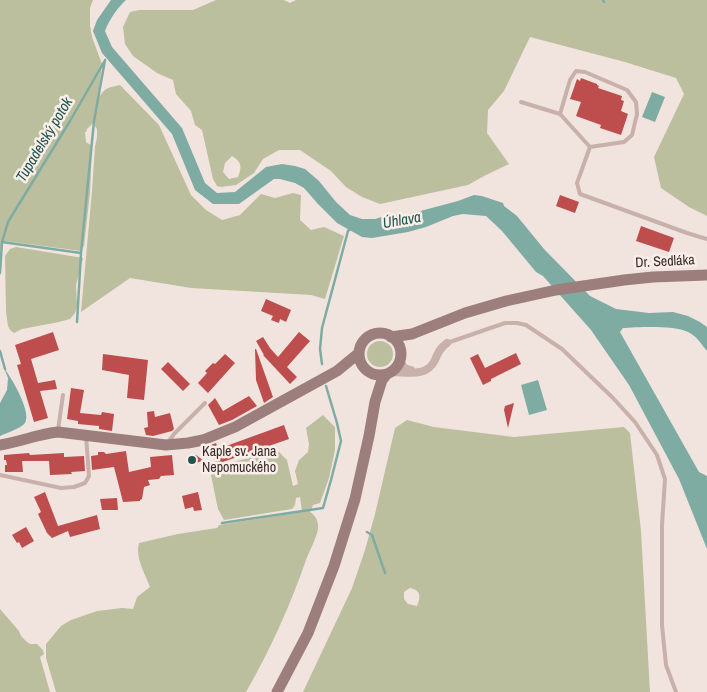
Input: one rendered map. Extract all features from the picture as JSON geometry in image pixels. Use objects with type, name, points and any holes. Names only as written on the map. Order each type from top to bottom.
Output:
[{"type":"main road","name":"Dr. Sedláka","points":[[412,334],[465,313],[506,301],[573,286],[653,277],[707,275]]},
{"type":"main road","points":[[375,402],[373,384],[360,360],[359,353],[362,344],[368,337],[382,334],[391,337],[398,344],[400,355]]},
{"type":"main road","points":[[391,337],[412,334]]},
{"type":"main road","points":[[277,692],[308,633],[334,566],[356,499],[375,402],[380,386],[389,373],[395,369],[400,355],[412,334]]},
{"type":"main road","points":[[0,445],[46,433],[58,432],[166,445],[188,444],[235,427],[337,371],[359,353]]},
{"type":"main road","points":[[337,371],[353,366],[366,369],[378,375],[389,373]]},
{"type":"street","points":[[389,373],[422,373],[429,368],[441,347],[447,343]]},
{"type":"street","points":[[400,355],[404,368],[417,373]]},
{"type":"lane","points":[[560,114],[570,80],[576,71],[585,72],[627,90],[636,102],[637,114],[632,135],[624,142],[590,148]]},
{"type":"lane","points":[[521,102],[560,114],[590,148]]},
{"type":"lane","points":[[590,148],[577,182],[580,194],[707,239]]},
{"type":"lane","points":[[447,343],[505,323],[526,325],[562,349],[612,396],[635,422],[657,455],[665,479],[662,525],[662,625],[666,665],[676,692]]},
{"type":"lane","points":[[58,432],[63,395]]},
{"type":"lane","points":[[166,445],[174,434],[205,403]]},
{"type":"lane","points":[[0,475],[61,488],[74,487],[85,483],[89,476],[86,435]]},
{"type":"green space","points":[[0,0],[93,0],[90,8],[90,26],[102,64],[98,99],[106,89],[120,85],[159,125],[191,195],[206,210],[222,220],[240,215],[261,194],[275,198],[293,193],[301,195],[300,220],[311,230],[324,227],[344,236],[325,299],[311,295],[191,288],[130,278],[81,312],[97,137],[97,129],[93,123],[85,132],[86,142],[92,146],[90,193],[84,246],[81,251],[5,241],[1,245],[0,261]]},
{"type":"green space","points":[[216,0],[284,0],[290,3],[296,0],[707,0],[707,216],[689,207],[661,188],[654,157],[684,94],[676,78],[625,62],[530,37],[504,91],[488,110],[487,133],[509,164],[468,185],[380,204],[362,197],[346,187],[331,171],[300,150],[279,150],[263,159],[254,173],[236,185],[217,186],[213,179],[202,130],[195,125],[191,111],[176,94],[173,80],[157,73],[133,56],[125,44],[123,27],[130,12],[139,10],[193,10]],"holes":[[[232,156],[238,160],[240,168],[238,177],[229,179],[223,172],[225,163]]]},
{"type":"green space","points":[[16,247],[83,258],[76,285],[77,306],[75,313],[70,319],[22,329],[14,333],[10,330],[6,312],[5,256],[10,249]]},
{"type":"green space","points":[[380,341],[389,345],[393,354],[389,363],[380,367],[371,363],[367,354],[371,345]]},
{"type":"green space","points":[[323,415],[335,427],[335,450],[329,478],[320,503],[313,505],[310,512],[317,521],[318,531],[279,628],[246,692],[56,692],[46,658],[46,644],[61,626],[71,620],[97,611],[122,608],[133,609],[137,597],[150,587],[139,560],[139,543],[217,528],[219,525],[302,512],[300,497],[296,498],[292,509],[224,520],[218,509],[211,475],[218,469],[234,462],[279,452],[287,460],[293,486],[298,484],[295,471],[299,460],[308,452],[309,444],[306,428]]},
{"type":"green space","points":[[407,420],[434,427],[514,437],[624,427],[630,433],[641,531],[650,692],[303,692],[352,588],[375,514],[395,428]],"holes":[[[410,588],[416,590],[419,594],[417,606],[408,604],[404,599],[404,592]]]},
{"type":"green space","points":[[0,609],[26,641],[30,644],[37,644],[43,650],[44,654],[40,657],[50,692],[0,692]]},
{"type":"water","name":"Úhlava","points":[[111,0],[126,0],[114,14],[105,31],[112,47],[182,128],[205,183],[217,193],[235,192],[266,167],[282,164],[305,169],[319,181],[336,202],[350,215],[362,219],[409,214],[474,195],[482,196],[503,203],[590,296],[616,309],[649,313],[673,312],[688,316],[707,327],[707,351],[694,336],[674,328],[623,328],[620,332],[699,472],[707,476],[707,549],[679,479],[629,385],[591,330],[543,276],[536,272],[502,231],[486,216],[463,214],[408,232],[372,238],[362,237],[337,223],[304,188],[295,183],[280,179],[274,179],[239,204],[213,204],[195,190],[172,134],[102,53],[93,31],[97,20]]},
{"type":"water","points":[[652,92],[665,97],[655,122],[642,117]]},
{"type":"water","points":[[4,368],[20,395],[26,411],[26,418],[25,423],[21,427],[0,436],[0,403],[7,390],[8,378]]},
{"type":"water","points":[[538,380],[547,410],[529,415],[521,385]]},
{"type":"building","points":[[581,78],[597,84],[598,88],[622,96],[621,100],[624,101],[621,111],[628,114],[621,135],[600,128],[601,125],[576,116],[581,102],[570,99],[577,79],[580,81]]},
{"type":"building","points":[[560,195],[579,202],[575,213],[556,206]]},
{"type":"building","points":[[641,226],[674,238],[669,252],[636,241]]},
{"type":"building","points":[[266,299],[291,310],[286,322],[280,319],[279,323],[271,320],[273,316],[261,311]]},
{"type":"building","points":[[53,332],[59,350],[31,359],[38,383],[55,380],[57,389],[40,391],[48,418],[34,422],[17,365],[21,364],[15,345]]},
{"type":"building","points":[[299,332],[310,341],[287,367],[297,377],[290,384],[263,355],[256,341],[263,337],[278,357]]},
{"type":"building","points":[[255,349],[273,397],[264,403],[256,380]]},
{"type":"building","points":[[516,353],[521,364],[483,385],[470,358],[478,354],[485,368]]},
{"type":"building","points":[[103,354],[148,360],[144,400],[127,398],[129,375],[102,370]]},
{"type":"building","points":[[225,354],[235,363],[208,393],[198,383],[207,373],[205,371]]},
{"type":"building","points":[[168,362],[190,384],[183,391],[161,369]]},
{"type":"building","points":[[71,388],[84,390],[80,413],[101,415],[102,412],[114,414],[112,431],[99,429],[99,426],[78,424],[78,421],[67,419]]},
{"type":"building","points":[[249,396],[257,406],[219,425],[208,405],[215,398],[223,411]]},
{"type":"building","points":[[514,403],[508,428],[504,410],[505,406]]},
{"type":"building","points":[[154,411],[155,417],[170,413],[174,429],[172,431],[153,436],[146,435],[144,428],[148,427],[147,412]]},
{"type":"building","points":[[284,425],[289,439],[217,464],[208,446],[216,443],[218,449]]},
{"type":"building","points":[[126,451],[129,472],[151,467],[150,457],[172,455],[174,475],[148,480],[150,485],[144,487],[140,501],[123,502],[114,467],[92,470],[91,456],[98,455],[98,452],[106,454]]},
{"type":"building","points":[[29,453],[30,455],[64,453],[64,457],[84,456],[85,471],[71,472],[72,474],[50,475],[49,461],[22,461],[23,472],[5,472],[5,465],[7,465],[4,455]]},
{"type":"building","name":"Kaple sv. Jana Nepomuckého","points":[[196,455],[204,461],[189,464],[188,457]]},
{"type":"building","points":[[45,492],[58,526],[97,515],[100,529],[70,537],[68,531],[52,538],[47,533],[38,514],[41,512],[34,497]]},
{"type":"building","points":[[198,492],[202,510],[194,511],[193,507],[185,509],[182,496]]},
{"type":"building","points":[[117,498],[118,510],[102,510],[100,499]]},
{"type":"building","points":[[26,527],[34,541],[22,548],[12,535]]},
{"type":"waterway","points":[[2,242],[81,253],[94,121],[105,60]]},
{"type":"waterway","name":"Tupadelský potok","points":[[0,273],[2,242],[8,222],[104,62]]},
{"type":"waterway","points":[[322,364],[320,349],[322,328],[348,231],[351,228]]},
{"type":"waterway","points":[[77,322],[81,253]]},
{"type":"waterway","name":"Tupadelský potok","points":[[0,351],[5,369]]},
{"type":"waterway","points":[[222,523],[323,508],[341,441],[326,386]]},
{"type":"waterway","points":[[367,532],[372,535],[385,573]]},
{"type":"place","name":"Kaple sv. Jana Nepomuckého","points":[[192,460]]}]
